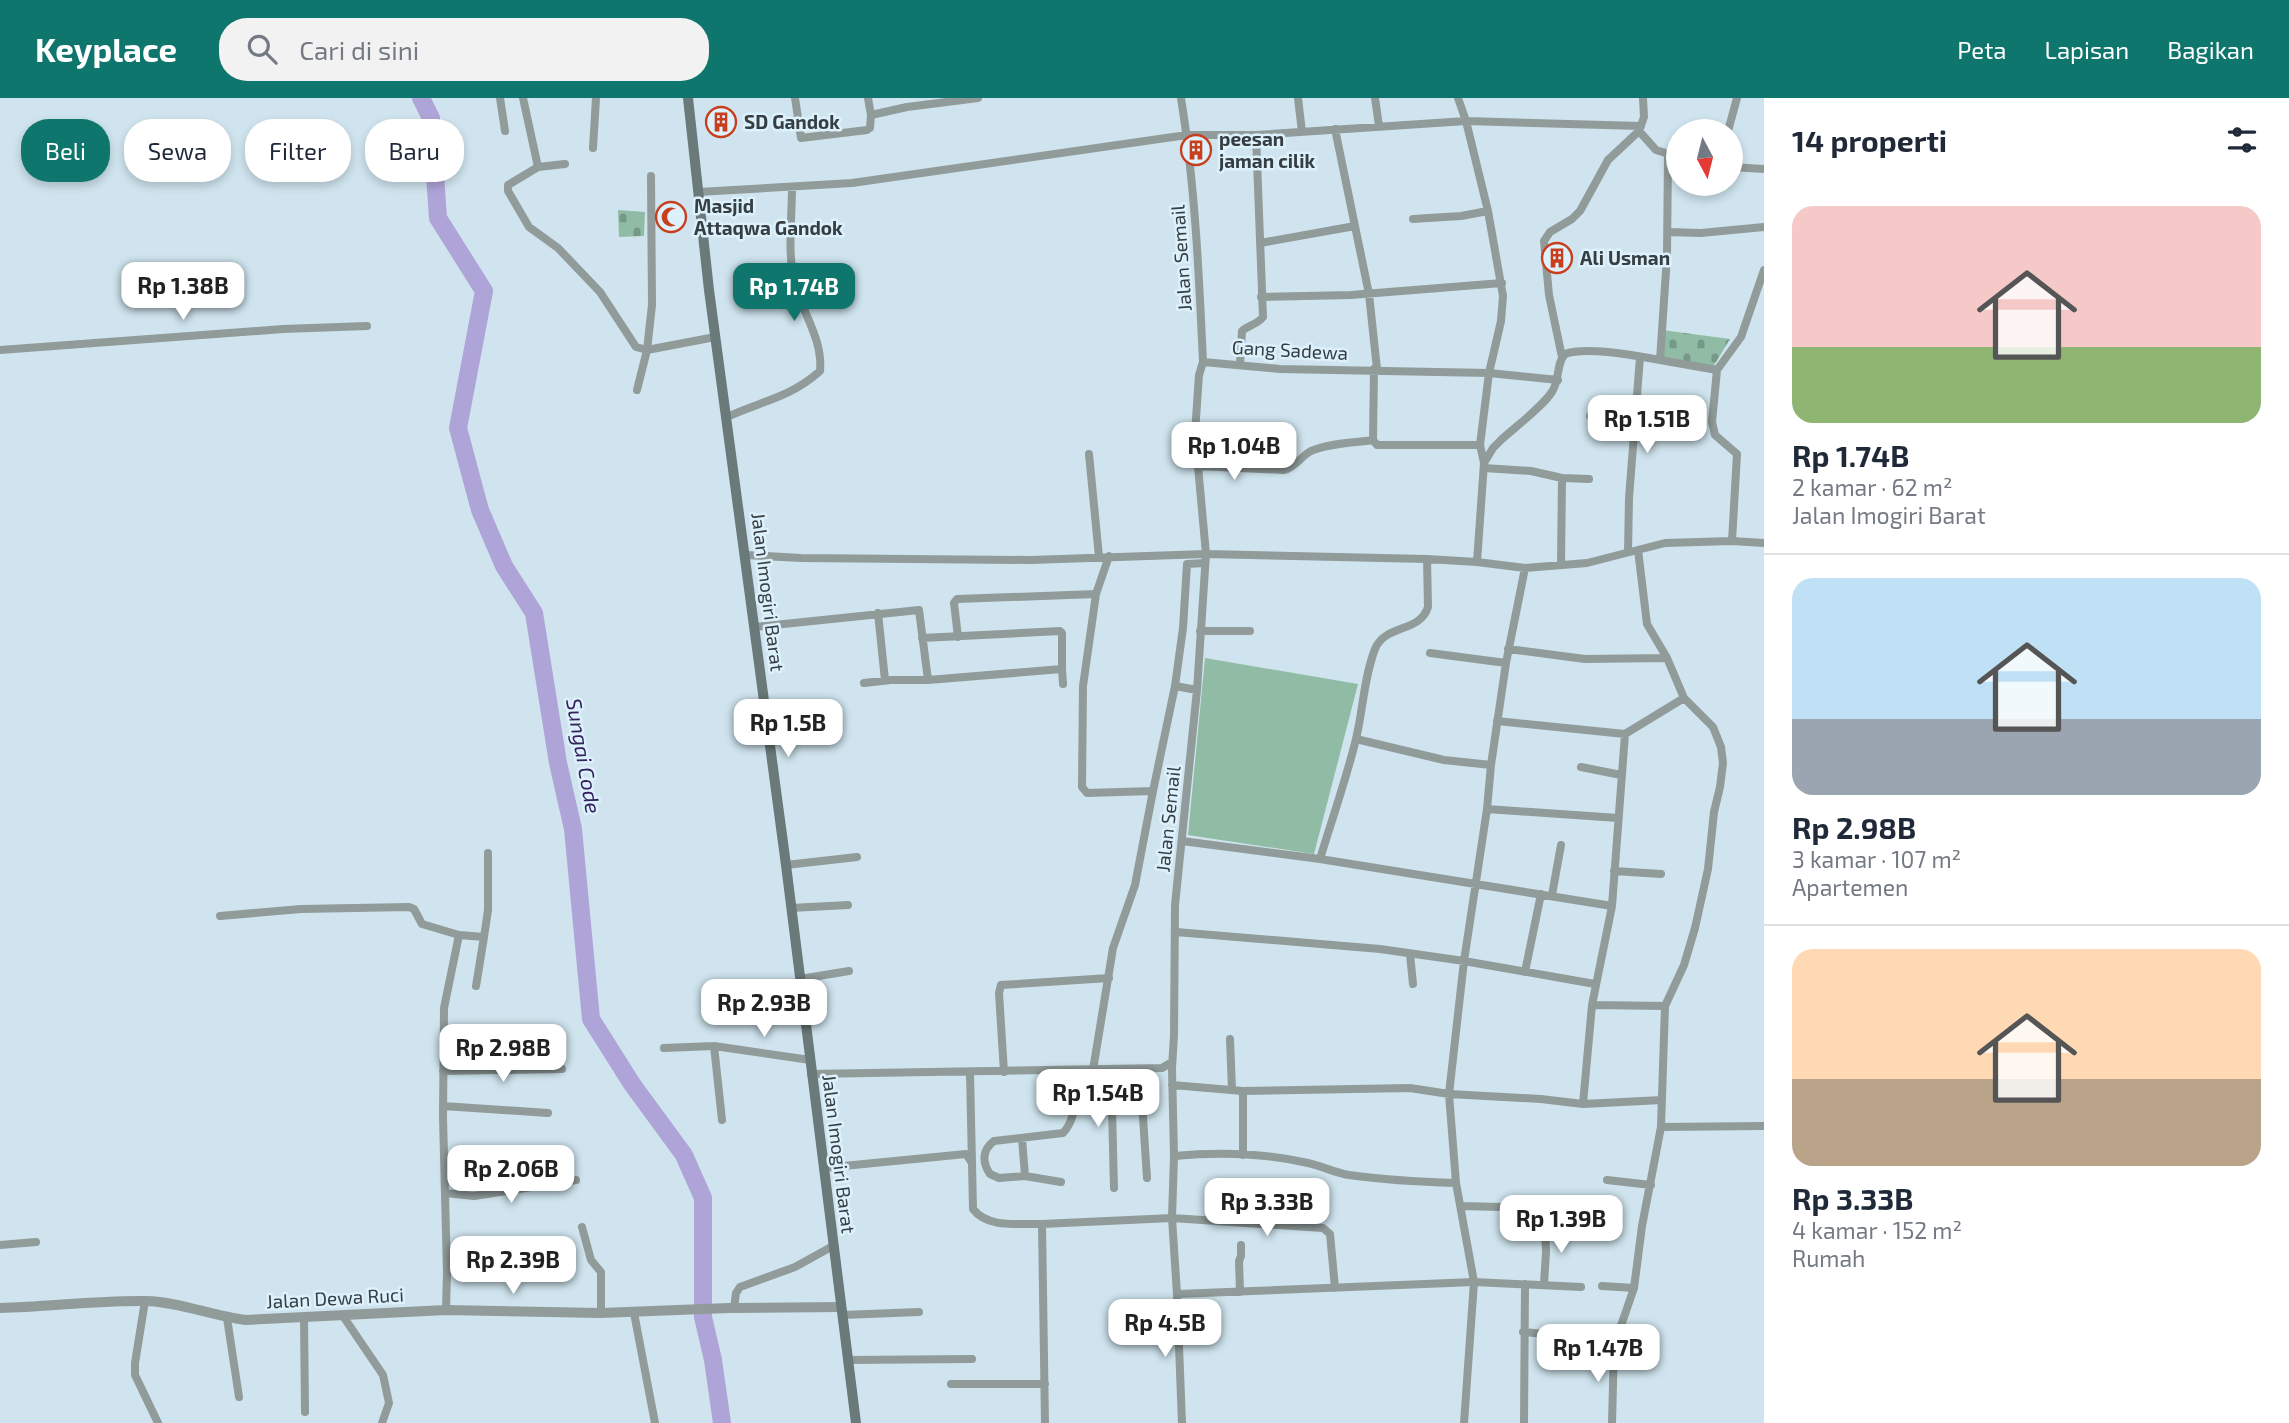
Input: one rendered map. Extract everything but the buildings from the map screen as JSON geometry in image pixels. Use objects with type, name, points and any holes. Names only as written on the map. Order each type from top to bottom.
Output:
[{"type":"main road","name":"Jalan Imogiri Barat","points":[[688,98],[715,337],[746,555],[856,1423]]},
{"type":"street","points":[[500,98],[505,131]]},
{"type":"street","points":[[523,98],[538,167]]},
{"type":"street","points":[[593,148],[596,98]]},
{"type":"street","points":[[795,98],[801,138],[867,130],[870,128],[871,115],[869,98]]},
{"type":"street","points":[[871,115],[955,99],[978,98]]},
{"type":"street","name":"Jalan Semail","points":[[1181,98],[1187,135],[1199,272],[1203,362],[1199,374],[1196,421],[1197,466],[1206,554],[1197,690],[1175,905],[1172,1218],[1182,1423]]},
{"type":"street","points":[[1298,98],[1302,132]]},
{"type":"street","points":[[1375,98],[1379,126]]},
{"type":"street","points":[[1458,98],[1488,211],[1502,283],[1501,321],[1489,373],[1480,447],[1483,464],[1477,562]]},
{"type":"street","points":[[1483,464],[1501,440],[1550,395],[1558,380],[1562,357],[1549,295],[1544,241],[1549,232],[1572,219],[1580,211],[1608,160],[1640,129],[1644,117],[1643,98]]},
{"type":"street","points":[[1731,119],[1737,98]]},
{"type":"street","points":[[698,192],[852,183],[1187,135],[1256,135],[1466,121],[1640,129]]},
{"type":"street","points":[[1335,129],[1369,294],[1375,369],[1373,440],[1377,445],[1388,446],[1480,447]]},
{"type":"street","points":[[1640,129],[1656,150],[1666,154]]},
{"type":"street","points":[[1240,364],[1242,331],[1259,323],[1263,317],[1256,135]]},
{"type":"street","points":[[565,164],[538,167],[508,185],[507,188],[529,227],[558,248],[600,292],[636,347],[647,350],[715,337]]},
{"type":"street","points":[[1743,168],[1764,170]]},
{"type":"street","points":[[637,390],[647,350],[653,294],[651,176]]},
{"type":"street","points":[[727,417],[782,396],[803,385],[820,371],[821,351],[794,282],[792,187]]},
{"type":"street","points":[[1660,360],[1666,281],[1668,196]]},
{"type":"street","points":[[1413,219],[1461,216],[1488,211]]},
{"type":"street","points":[[1259,243],[1355,226]]},
{"type":"street","points":[[1668,232],[1701,233],[1764,227]]},
{"type":"street","points":[[1732,541],[1738,456],[1717,439],[1713,429],[1717,370],[1741,337],[1764,270]]},
{"type":"street","points":[[1261,297],[1369,294],[1502,283]]},
{"type":"street","points":[[0,350],[283,329],[367,326]]},
{"type":"street","points":[[1562,357],[1570,352],[1580,351],[1640,357],[1717,370]]},
{"type":"street","points":[[1628,552],[1640,357]]},
{"type":"street","name":"Gang Sadewa","points":[[1203,362],[1280,369],[1489,373],[1558,380]]},
{"type":"street","points":[[1590,416],[1635,424]]},
{"type":"street","points":[[1197,466],[1284,470],[1293,467],[1309,452],[1373,440]]},
{"type":"street","points":[[1089,454],[1098,557]]},
{"type":"street","points":[[1483,464],[1563,478],[1590,479]]},
{"type":"street","points":[[1561,565],[1563,478]]},
{"type":"street","points":[[746,555],[1031,560],[1206,554],[1427,559],[1525,568],[1587,563],[1665,543],[1764,543]]},
{"type":"street","points":[[1612,1423],[1614,1346],[1634,1288],[1640,1237],[1661,1127],[1664,1006],[1684,965],[1695,928],[1708,869],[1723,763],[1721,747],[1713,727],[1684,698],[1667,658],[1647,624],[1638,550]]},
{"type":"street","points":[[1109,556],[1096,594],[1083,686],[1083,789],[1087,793],[1153,791]]},
{"type":"street","points":[[1320,859],[1356,739],[1371,663],[1379,641],[1394,631],[1418,622],[1425,614],[1428,607],[1427,559]]},
{"type":"street","points":[[1093,1070],[1118,931],[1135,885],[1175,686],[1184,617],[1187,564],[1205,564]]},
{"type":"street","points":[[1464,1423],[1475,1282],[1457,1183],[1449,1094],[1497,721],[1508,649],[1525,568]]},
{"type":"street","points":[[958,637],[954,603],[957,599],[1096,594]]},
{"type":"street","points":[[755,627],[919,610],[928,680]]},
{"type":"street","points":[[877,614],[885,680]]},
{"type":"street","points":[[1184,617],[1201,618]]},
{"type":"street","points":[[922,638],[1060,631],[1063,684]]},
{"type":"street","points":[[1200,631],[1250,631]]},
{"type":"street","points":[[1508,649],[1585,659],[1667,658]]},
{"type":"street","points":[[1430,653],[1506,663]]},
{"type":"street","points":[[864,683],[1062,669]]},
{"type":"street","points":[[1175,686],[1197,690]]},
{"type":"street","points":[[1497,721],[1625,734],[1684,698]]},
{"type":"street","points":[[1583,1104],[1595,984],[1612,906],[1625,734]]},
{"type":"street","points":[[1356,739],[1444,760],[1491,765]]},
{"type":"street","points":[[1581,767],[1621,775]]},
{"type":"street","points":[[1487,809],[1618,818]]},
{"type":"street","points":[[1182,841],[1320,859],[1612,906]]},
{"type":"street","points":[[1552,895],[1561,845]]},
{"type":"street","points":[[476,986],[488,910],[488,853]]},
{"type":"street","points":[[786,865],[857,857]]},
{"type":"street","points":[[1614,871],[1661,873]]},
{"type":"street","points":[[1525,972],[1541,894]]},
{"type":"street","points":[[791,908],[848,905]]},
{"type":"street","points":[[220,916],[301,909],[409,907],[414,909],[422,924],[459,935],[484,937]]},
{"type":"street","points":[[1176,932],[1380,949],[1595,984]]},
{"type":"street","points":[[446,1310],[444,1008],[459,935]]},
{"type":"street","points":[[1410,954],[1413,984]]},
{"type":"street","points":[[800,979],[849,971]]},
{"type":"street","points":[[1004,1072],[1000,985],[1109,978]]},
{"type":"street","points":[[1592,1005],[1664,1006]]},
{"type":"street","points":[[1230,1040],[1232,1090]]},
{"type":"street","points":[[664,1048],[714,1046],[810,1060]]},
{"type":"street","points":[[714,1046],[722,1120]]},
{"type":"street","points":[[811,1074],[1162,1068],[1172,1062]]},
{"type":"street","points":[[1162,1068],[1172,1083],[1244,1091],[1410,1088],[1449,1094],[1583,1104],[1662,1100]]},
{"type":"street","points":[[443,1071],[562,1069]]},
{"type":"street","points":[[1111,1069],[1114,1188]]},
{"type":"street","points":[[1061,1182],[1025,1176],[994,1177],[987,1171],[985,1152],[994,1141],[1063,1133],[1074,1115],[1074,1070]]},
{"type":"street","points":[[970,1073],[973,1209],[978,1216],[994,1223],[1042,1224],[1172,1218],[1254,1222],[1328,1230],[1335,1288]]},
{"type":"street","points":[[1111,1087],[1137,1083],[1141,1087],[1147,1178]]},
{"type":"street","points":[[1243,1155],[1244,1091]]},
{"type":"street","points":[[443,1106],[548,1113]]},
{"type":"street","points":[[1661,1127],[1764,1126]]},
{"type":"street","points":[[1022,1138],[1025,1176]]},
{"type":"street","points":[[1174,1156],[1215,1153],[1269,1156],[1350,1175],[1457,1183]]},
{"type":"street","points":[[823,1168],[966,1154],[973,1165]]},
{"type":"street","points":[[506,1155],[509,1190]]},
{"type":"street","points":[[973,1165],[985,1163]]},
{"type":"street","points":[[445,1193],[474,1195],[576,1180]]},
{"type":"street","points":[[1607,1180],[1651,1185]]},
{"type":"street","points":[[1461,1206],[1500,1207]]},
{"type":"street","points":[[1042,1224],[1045,1423]]},
{"type":"street","points":[[582,1227],[592,1262],[601,1272],[601,1313]]},
{"type":"street","points":[[1544,1284],[1545,1227]]},
{"type":"street","points":[[0,1245],[36,1242]]},
{"type":"street","points":[[1240,1292],[1238,1261],[1241,1245]]},
{"type":"street","points":[[734,1308],[736,1293],[740,1287],[795,1267],[833,1246]]},
{"type":"street","points":[[1177,1294],[1475,1282],[1581,1286]]},
{"type":"street","points":[[1524,1423],[1525,1284]]},
{"type":"street","points":[[1602,1286],[1634,1288]]},
{"type":"street","points":[[145,1301],[135,1375],[158,1423]]},
{"type":"street","name":"Jalan Dewa Ruci","points":[[0,1308],[145,1301],[246,1320],[446,1310],[601,1313],[734,1308],[842,1311]]},
{"type":"street","points":[[842,1311],[919,1312]]},
{"type":"street","points":[[634,1312],[655,1423]]},
{"type":"street","points":[[343,1316],[383,1375],[388,1403],[382,1423]]},
{"type":"street","points":[[303,1317],[304,1412]]},
{"type":"street","points":[[228,1318],[239,1397]]},
{"type":"street","points":[[1523,1332],[1575,1337],[1614,1346]]},
{"type":"street","points":[[848,1360],[972,1359]]},
{"type":"street","points":[[951,1384],[1045,1384]]},
{"type":"green space","points":[[618,210],[645,212],[644,236],[619,237]]},
{"type":"green space","points":[[1662,330],[1730,339],[1713,367],[1662,358]]},
{"type":"green space","points":[[1205,658],[1358,684],[1314,854],[1188,835]]},
{"type":"waterway","name":"Sungai Code","points":[[421,98],[431,118],[438,218],[484,291],[458,428],[480,510],[504,566],[534,613],[558,763],[573,829],[591,1019],[632,1084],[684,1155],[703,1198],[703,1317],[713,1360],[722,1423]]},
{"type":"place","name":"SD Gandok","points":[[721,122]]},
{"type":"place","name":"peesan jaman cilik","points":[[1196,150]]},
{"type":"place","name":"Masjid Attaqwa Gandok","points":[[671,217]]},
{"type":"place","name":"Ali Usman","points":[[1557,258]]}]
